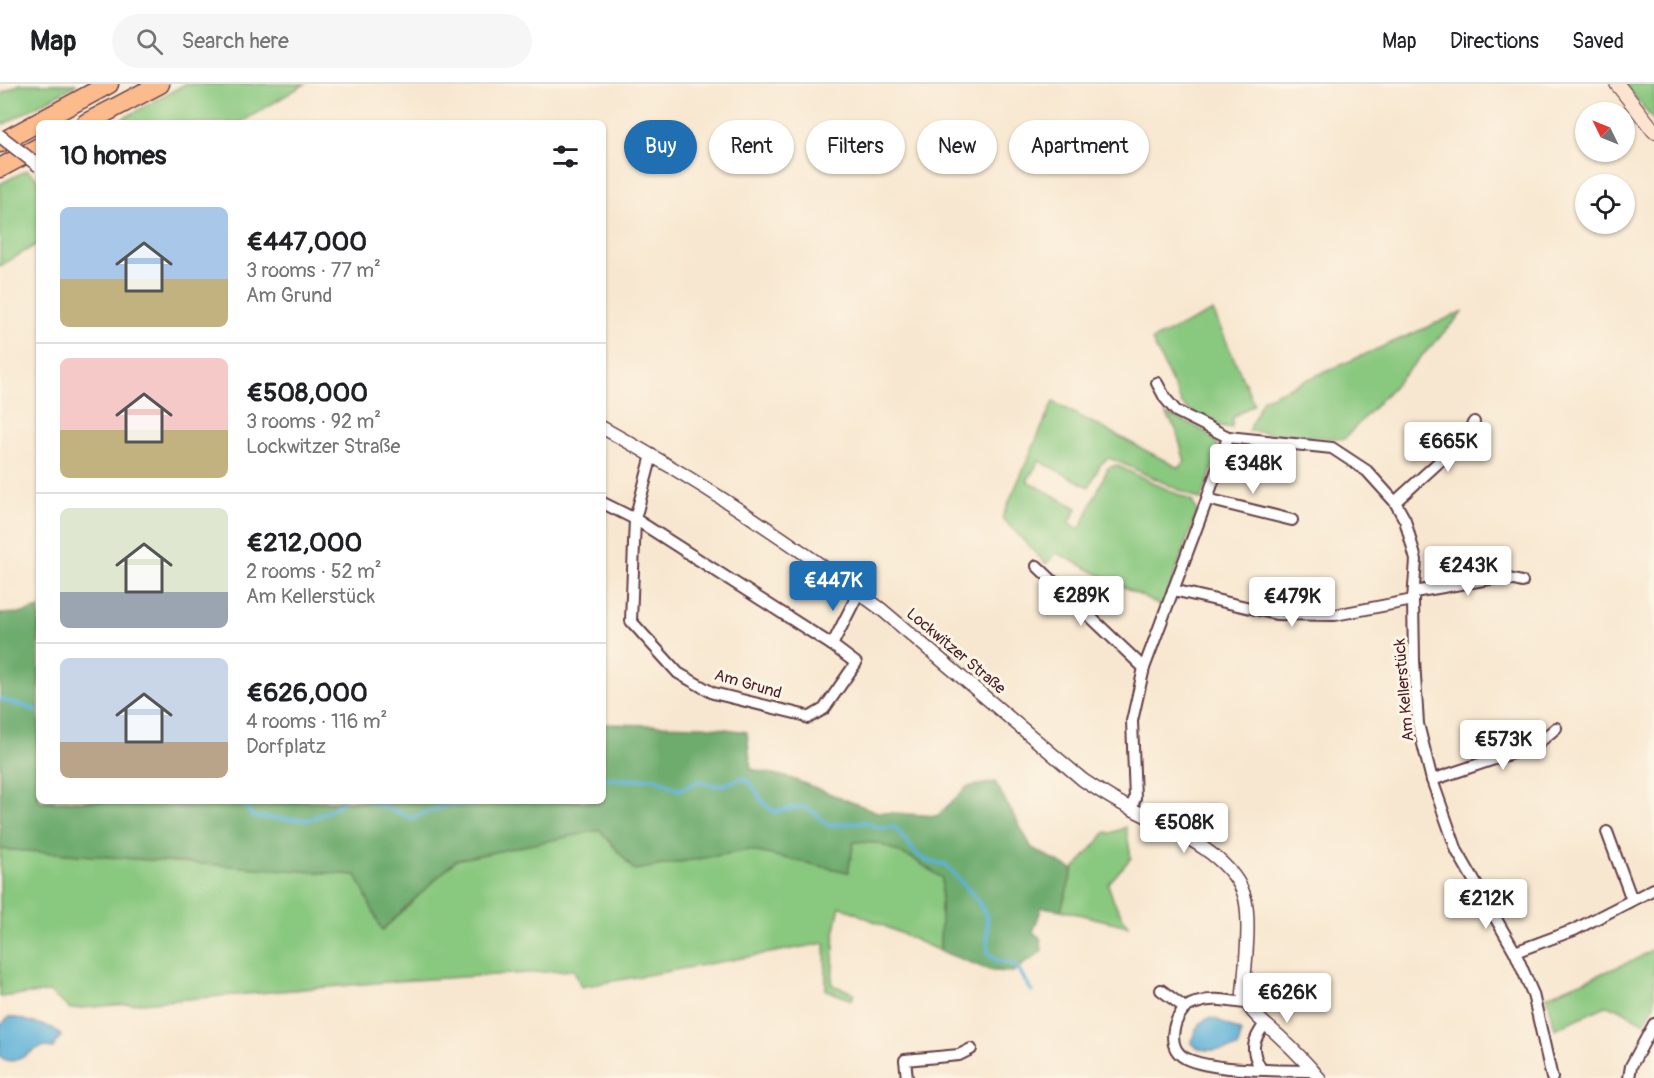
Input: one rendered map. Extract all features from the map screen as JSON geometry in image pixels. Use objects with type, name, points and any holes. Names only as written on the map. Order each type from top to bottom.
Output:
[{"type":"highway","points":[[42,120],[109,84]]},
{"type":"highway","points":[[92,120],[160,84]]},
{"type":"highway","points":[[0,143],[36,124]]},
{"type":"highway","points":[[0,168],[36,149]]},
{"type":"main road","points":[[1617,84],[1654,131]]},
{"type":"street","points":[[0,136],[36,164]]},
{"type":"street","points":[[1131,809],[1135,798],[1132,721],[1144,668],[1228,437],[1176,411],[1164,398],[1157,383]]},
{"type":"street","points":[[1395,502],[1461,442],[1474,422]]},
{"type":"street","name":"Lockwitzer Straße","points":[[606,430],[652,455],[859,592],[1083,780],[1105,795],[1162,823],[1206,849],[1234,875],[1244,893],[1247,926],[1243,993],[1245,1003]]},
{"type":"street","name":"Am Kellerstück","points":[[1228,437],[1332,448],[1367,471],[1395,502],[1405,520],[1416,560],[1413,596],[1418,724],[1431,780],[1457,851],[1515,952],[1533,994],[1552,1078]]},
{"type":"street","name":"Am Grund","points":[[606,504],[635,519],[832,645],[856,663],[824,709],[808,718],[713,693],[678,673],[631,621],[635,519],[652,455]]},
{"type":"street","points":[[1207,499],[1292,520]]},
{"type":"street","points":[[1037,566],[1144,668]]},
{"type":"street","points":[[1173,590],[1276,614],[1335,615],[1501,577],[1522,582]]},
{"type":"street","points":[[832,645],[859,592]]},
{"type":"street","points":[[1431,780],[1536,745],[1556,728]]},
{"type":"street","points":[[1607,832],[1632,900]]},
{"type":"street","points":[[1515,952],[1574,930],[1654,889]]},
{"type":"street","points":[[1161,990],[1185,1008]]},
{"type":"street","points":[[1202,1001],[1245,1003],[1316,1075],[1221,1066],[1188,1059],[1177,1053],[1174,1044],[1174,1026],[1185,1008],[1202,1001]]},
{"type":"street","points":[[1262,1069],[1254,1057],[1254,1047],[1255,1036],[1265,1024]]},
{"type":"street","points":[[1629,1078],[1631,1066],[1654,1024]]},
{"type":"street","points":[[907,1078],[905,1060],[959,1055],[971,1049]]},
{"type":"green space","points":[[20,84],[77,84],[4,124],[0,121],[0,94]]},
{"type":"green space","points":[[185,84],[305,84],[245,120],[120,120]]},
{"type":"green space","points":[[1625,84],[1654,84],[1654,121]]},
{"type":"green space","points":[[27,170],[36,178],[36,245],[0,266],[0,184]]},
{"type":"green space","points":[[1213,311],[1254,404],[1233,417],[1232,428],[1205,420],[1182,404],[1152,340]]},
{"type":"green space","points":[[1464,311],[1344,439],[1248,431],[1263,399]]},
{"type":"green space","points":[[1053,402],[1179,468],[1185,462],[1176,429],[1166,414],[1205,432],[1216,443],[1219,450],[1201,500],[1108,458],[1100,465],[1089,487],[1039,461],[1027,481],[1077,508],[1069,524],[1080,529],[1108,468],[1116,465],[1192,501],[1197,512],[1163,607],[1057,553],[1046,564],[1002,518]]},
{"type":"green space","points":[[36,609],[36,804],[606,804],[606,724],[703,726],[747,732],[751,769],[790,778],[877,812],[937,816],[967,787],[995,782],[1032,848],[1073,870],[1061,910],[1042,907],[1033,932],[1040,938],[1042,951],[1013,972],[992,971],[940,951],[942,878],[912,858],[878,843],[854,842],[848,872],[749,850],[634,870],[600,830],[456,860],[382,930],[356,875],[0,849],[0,614],[23,613]]},
{"type":"green space","points":[[1126,827],[1131,858],[1108,884],[1114,902],[1128,926],[1061,910],[1073,870],[1106,832],[1111,833]]},
{"type":"green space","points":[[600,830],[634,870],[749,850],[848,872],[854,842],[878,843],[912,858],[942,878],[940,951],[840,906],[835,929],[832,985],[854,993],[852,1000],[826,990],[825,943],[581,987],[574,970],[398,981],[70,1009],[49,992],[0,997],[0,849],[357,875],[383,930],[456,860]]},
{"type":"green space","points":[[1654,948],[1654,1006],[1644,1023],[1618,1008],[1606,1006],[1555,1029],[1547,996],[1637,959]]},
{"type":"water","points":[[9,1017],[53,1028],[61,1036],[53,1048],[41,1047],[20,1059],[5,1060],[0,1056],[0,1026]]},
{"type":"water","points":[[1209,1018],[1216,1019],[1241,1032],[1238,1048],[1207,1050],[1196,1047],[1192,1043],[1197,1028]]},
{"type":"waterway","points":[[0,699],[36,710]]},
{"type":"waterway","points":[[606,778],[627,780],[655,778],[679,790],[699,781],[716,785],[743,778],[753,786],[768,808],[775,812],[798,807],[809,809],[828,825],[865,822],[880,828],[895,827],[915,853],[927,861],[945,864],[976,898],[987,917],[988,954],[998,961],[1015,965],[1032,991]]},
{"type":"waterway","points":[[244,804],[253,817],[309,820],[339,804]]},
{"type":"waterway","points":[[377,804],[412,818],[449,804]]},
{"type":"waterway","points":[[449,804],[476,804]]}]
